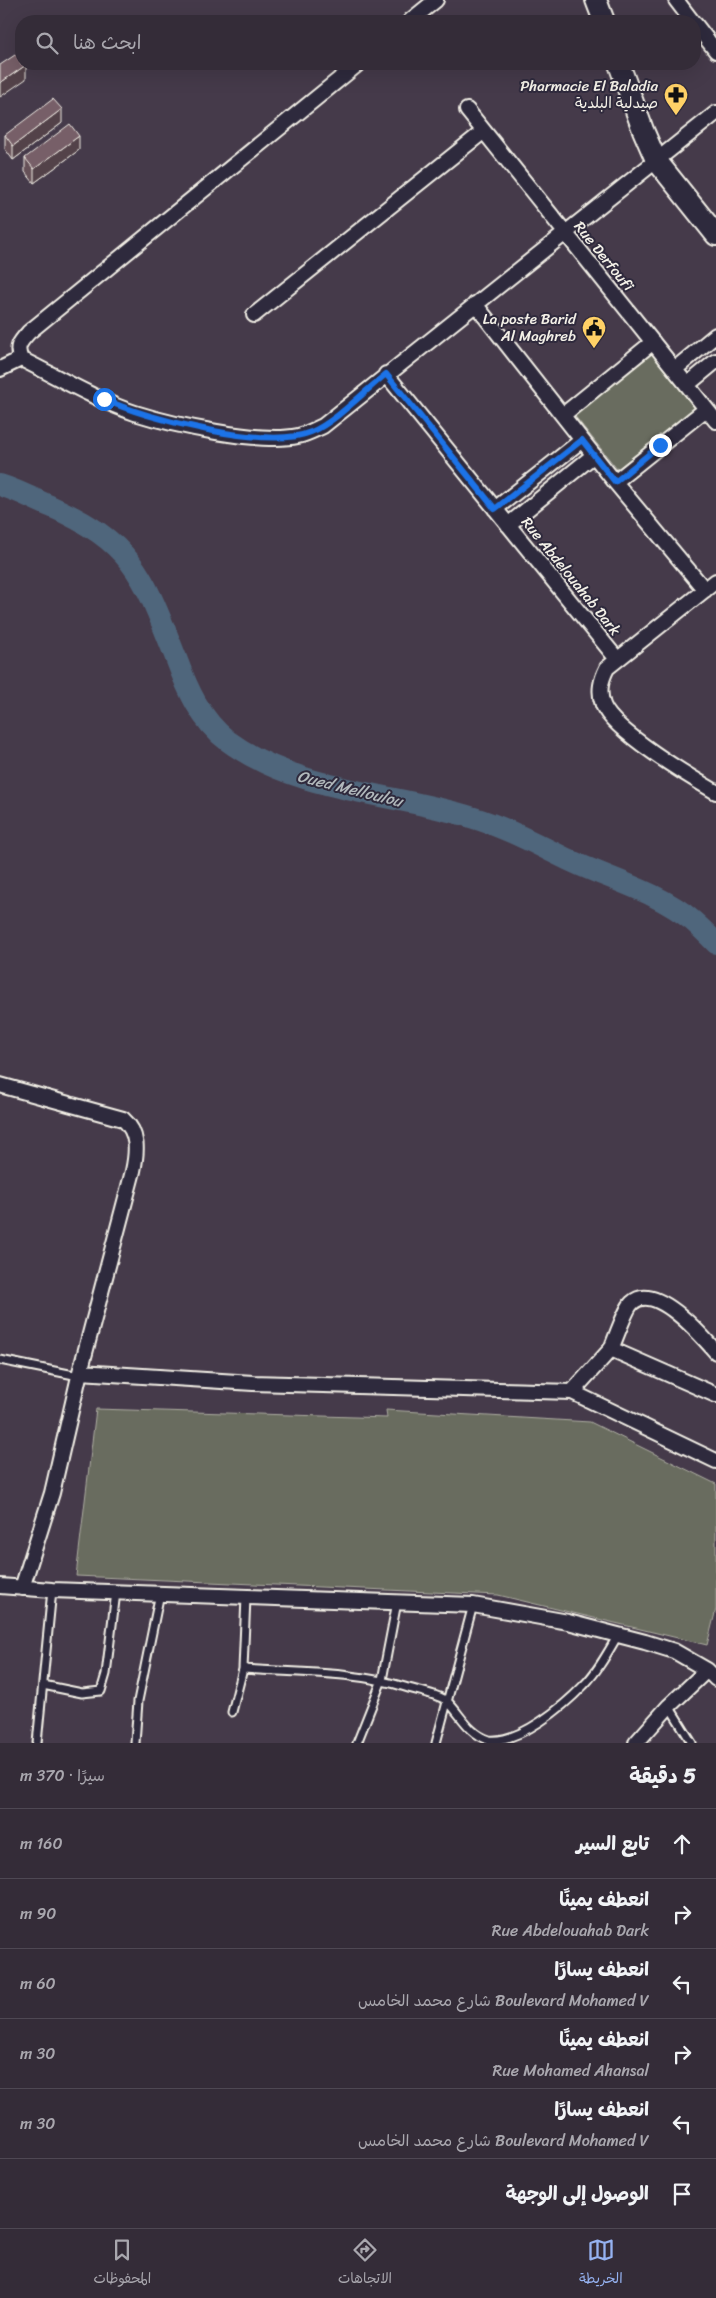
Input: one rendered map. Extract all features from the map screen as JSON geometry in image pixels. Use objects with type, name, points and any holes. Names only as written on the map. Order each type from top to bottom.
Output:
[{"type":"main road","points":[[596,0],[602,15]]},
{"type":"main road","points":[[621,70],[656,160],[716,235]]},
{"type":"street","points":[[417,15],[436,0]]},
{"type":"street","points":[[676,0],[688,15]]},
{"type":"street","points":[[701,32],[716,51]]},
{"type":"street","points":[[351,70],[29,332],[18,346],[17,352],[21,359],[135,412],[224,433],[282,438],[297,436],[322,426],[716,113]]},
{"type":"street","name":"Rue Derfoufi","points":[[468,110],[716,421]]},
{"type":"street","points":[[254,315],[484,131]]},
{"type":"street","points":[[475,304],[615,482],[710,585],[607,668],[600,680],[600,694],[603,706],[609,716],[664,759],[716,792]]},
{"type":"street","points":[[675,369],[716,336]]},
{"type":"street","points":[[563,415],[653,342]]},
{"type":"street","points":[[0,369],[21,359]]},
{"type":"street","points":[[687,385],[716,361]]},
{"type":"street","name":"Rue Abdelouahab Dark","points":[[386,374],[617,659]]},
{"type":"street","points":[[615,482],[706,409]]},
{"type":"street","points":[[495,509],[582,440]]},
{"type":"street","points":[[508,525],[594,455]]},
{"type":"street","points":[[0,1085],[111,1114],[123,1119],[134,1132],[136,1156],[134,1171],[79,1374],[52,1493],[22,1588]]},
{"type":"street","points":[[572,1392],[611,1349],[630,1304],[638,1298],[660,1301],[689,1323],[716,1352]]},
{"type":"street","points":[[611,1349],[716,1395]]},
{"type":"street","points":[[79,1374],[253,1383],[572,1392],[716,1461]]},
{"type":"street","points":[[0,1586],[52,1590],[397,1601],[474,1606],[568,1622],[674,1651],[712,1675],[669,1706],[636,1743]]},
{"type":"lane","points":[[0,1360],[79,1374]]},
{"type":"lane","points":[[37,1743],[52,1590]]},
{"type":"lane","points":[[43,1685],[82,1693],[101,1691],[106,1674],[116,1592]]},
{"type":"lane","points":[[134,1743],[138,1701],[160,1593]]},
{"type":"lane","points":[[232,1712],[243,1669],[246,1597]]},
{"type":"lane","points":[[357,1743],[382,1680],[397,1601]]},
{"type":"lane","points":[[436,1743],[446,1700],[474,1606]]},
{"type":"lane","points":[[243,1669],[382,1680],[446,1700],[468,1727],[489,1740],[501,1741],[518,1737],[549,1717],[585,1685],[618,1635]]},
{"type":"lane","points":[[669,1706],[692,1743]]},
{"type":"green space","points":[[652,354],[695,408],[617,469],[574,415]]},
{"type":"green space","points":[[96,1409],[387,1418],[386,1410],[590,1422],[716,1484],[716,1609],[707,1645],[498,1595],[76,1576]]},
{"type":"building","points":[[15,55],[15,70],[19,70],[0,83],[0,65]]},
{"type":"building","points":[[53,99],[62,109],[13,146],[5,135]]},
{"type":"building","points":[[70,124],[79,136],[34,169],[25,158]]},
{"type":"waterway","name":"Oued Melloulou","points":[[0,485],[13,489],[78,520],[101,534],[118,549],[144,584],[155,605],[185,681],[196,703],[210,724],[228,741],[256,758],[285,771],[316,781],[443,809],[498,827],[665,902],[693,921],[716,943]]},
{"type":"place","name":"Pharmacie El Baladia صيدلية البلدية","points":[[676,116]]},
{"type":"place","name":"La poste Barid Al Maghreb","points":[[594,349]]},
{"type":"route","points":[[104,399],[120,407],[170,422],[224,433],[282,438],[310,433],[322,426],[386,374],[495,509],[582,440],[615,482],[660,445]]}]
